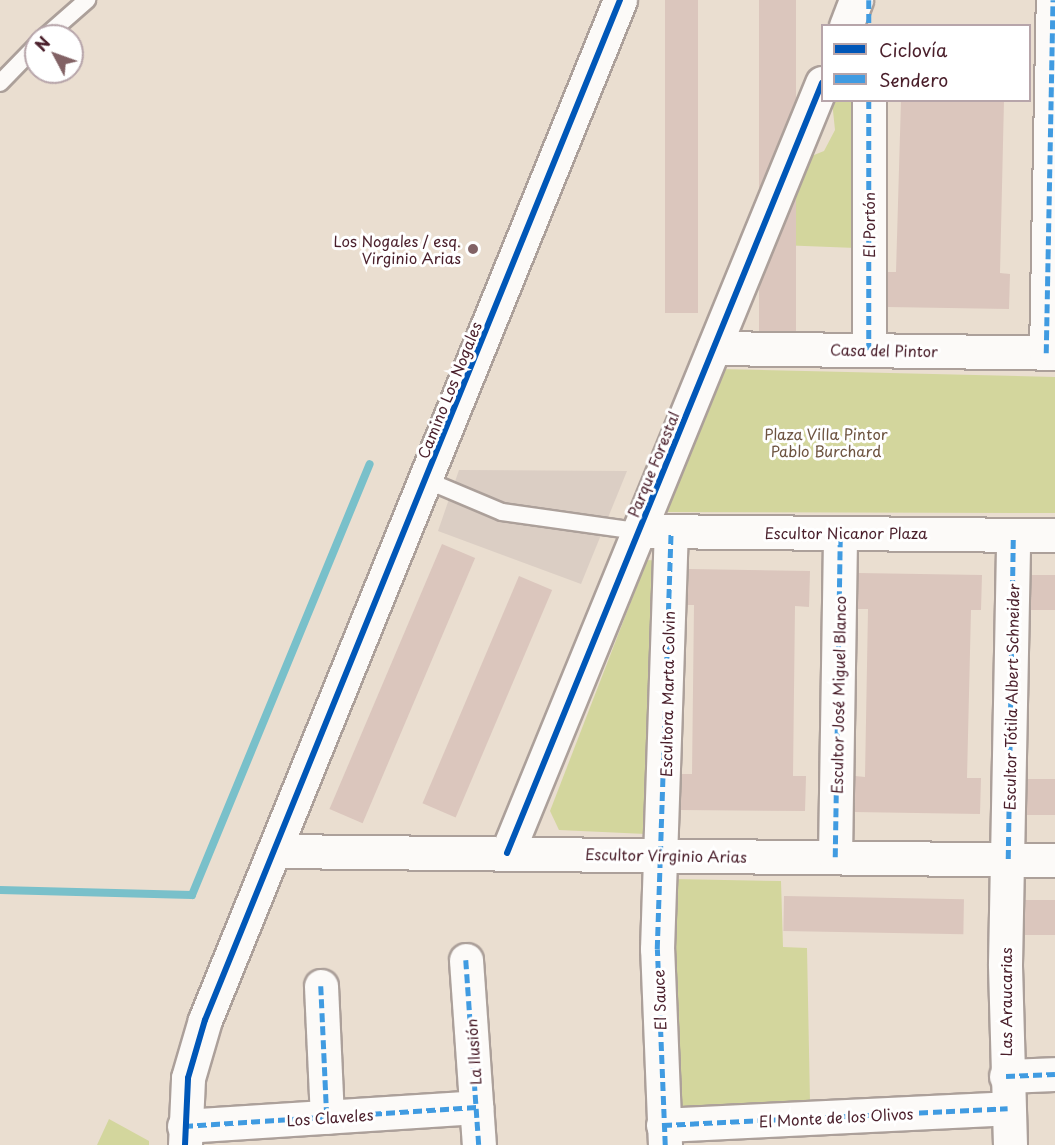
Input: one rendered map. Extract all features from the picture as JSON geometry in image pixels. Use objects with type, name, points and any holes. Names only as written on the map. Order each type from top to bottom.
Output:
[{"type":"street","name":"Camino Los Nogales","points":[[184,1136],[195,1048],[277,851],[620,0]]},
{"type":"street","points":[[847,24],[856,0]]},
{"type":"street","points":[[869,0],[869,24]]},
{"type":"street","points":[[1051,353],[1053,0]]},
{"type":"street","name":"Parque Forestal","points":[[507,854],[821,85]]},
{"type":"street","name":"El Portón","points":[[869,102],[869,350]]},
{"type":"street","name":"Casa del Pintor","points":[[714,348],[1051,353]]},
{"type":"street","name":"Escultor Nicanor Plaza","points":[[638,531],[1055,535]]},
{"type":"street","name":"Escultora Marta Colvin","points":[[663,855],[671,532]]},
{"type":"street","name":"Escultor José Miguel Blanco","points":[[835,857],[840,533]]},
{"type":"street","name":"Escultor Tótila Albert Schneider","points":[[1008,859],[1013,535]]},
{"type":"street","name":"Escultor Virginio Arias","points":[[277,851],[1055,860]]},
{"type":"street","name":"El Sauce","points":[[663,855],[657,949],[664,1135]]},
{"type":"street","name":"Las Araucarias","points":[[1008,859],[1006,1076],[1010,1145]]},
{"type":"street","name":"La Ilusión","points":[[466,960],[479,1145]]},
{"type":"street","points":[[321,986],[327,1117]]},
{"type":"street","points":[[1006,1076],[1055,1074]]},
{"type":"street","name":"Los Claveles","points":[[184,1136],[327,1117],[476,1107]]},
{"type":"street","name":"El Monte de los Olivos","points":[[664,1135],[1008,1108]]},
{"type":"lane","points":[[60,24],[87,0]]},
{"type":"lane","points":[[0,82],[24,58]]},
{"type":"lane","points":[[426,480],[502,512],[638,531]]},
{"type":"shaded area","points":[[459,470],[627,471],[581,584],[438,531]]},
{"type":"green space","points":[[832,102],[862,102],[856,248],[779,245],[809,157],[824,151],[835,130]]},
{"type":"green space","name":"Plaza Villa Pintor Pablo Burchard","points":[[718,369],[1055,377],[1055,513],[667,512]]},
{"type":"green space","points":[[647,560],[662,561],[646,834],[559,830],[550,811]]},
{"type":"green space","points":[[672,879],[781,881],[783,947],[807,948],[810,1102],[680,1112]]},
{"type":"green space","points":[[109,1119],[149,1141],[149,1145],[97,1145]]},
{"type":"building","points":[[665,0],[698,0],[698,313],[665,313]]},
{"type":"building","points":[[759,0],[796,0],[796,346],[759,346]]},
{"type":"building","points":[[901,102],[1004,102],[1000,273],[1010,274],[1009,309],[888,307],[888,272],[896,272]]},
{"type":"building","points":[[442,544],[475,558],[363,823],[329,809]]},
{"type":"building","points":[[689,569],[810,571],[809,607],[795,606],[793,776],[806,776],[805,811],[680,810],[682,774],[692,774],[694,605],[687,605]]},
{"type":"building","points":[[858,573],[982,575],[981,610],[971,610],[967,778],[981,778],[980,814],[854,812],[855,776],[865,777],[868,609],[858,609]]},
{"type":"building","points":[[1031,575],[1055,575],[1055,610],[1031,610]]},
{"type":"building","points":[[519,576],[552,590],[456,817],[422,803]]},
{"type":"building","points":[[1027,779],[1055,779],[1055,815],[1027,815]]},
{"type":"building","points":[[784,896],[964,899],[963,934],[783,931]]},
{"type":"building","points":[[1025,900],[1055,900],[1055,935],[1025,935]]},
{"type":"waterway","points":[[0,890],[192,895],[370,464]]},
{"type":"marked path","points":[[869,0],[869,24]]},
{"type":"marked path","points":[[1046,353],[1053,0]]},
{"type":"marked path","points":[[869,102],[869,350]]},
{"type":"marked path","points":[[665,1145],[657,949],[671,532]]},
{"type":"marked path","points":[[835,857],[840,533]]},
{"type":"marked path","points":[[1008,859],[1013,535]]},
{"type":"marked path","points":[[466,960],[479,1145]]},
{"type":"marked path","points":[[321,986],[327,1117]]},
{"type":"marked path","points":[[1006,1076],[1055,1074]]},
{"type":"marked path","points":[[184,1126],[476,1107]]},
{"type":"marked path","points":[[663,1125],[1008,1108]]},
{"type":"cycle path","points":[[185,1145],[188,1078],[205,1020],[620,0]]},
{"type":"cycle path","points":[[507,853],[821,85]]},
{"type":"place","name":"Los Nogales / esq. Virginio Arias","points":[[473,249]]}]
